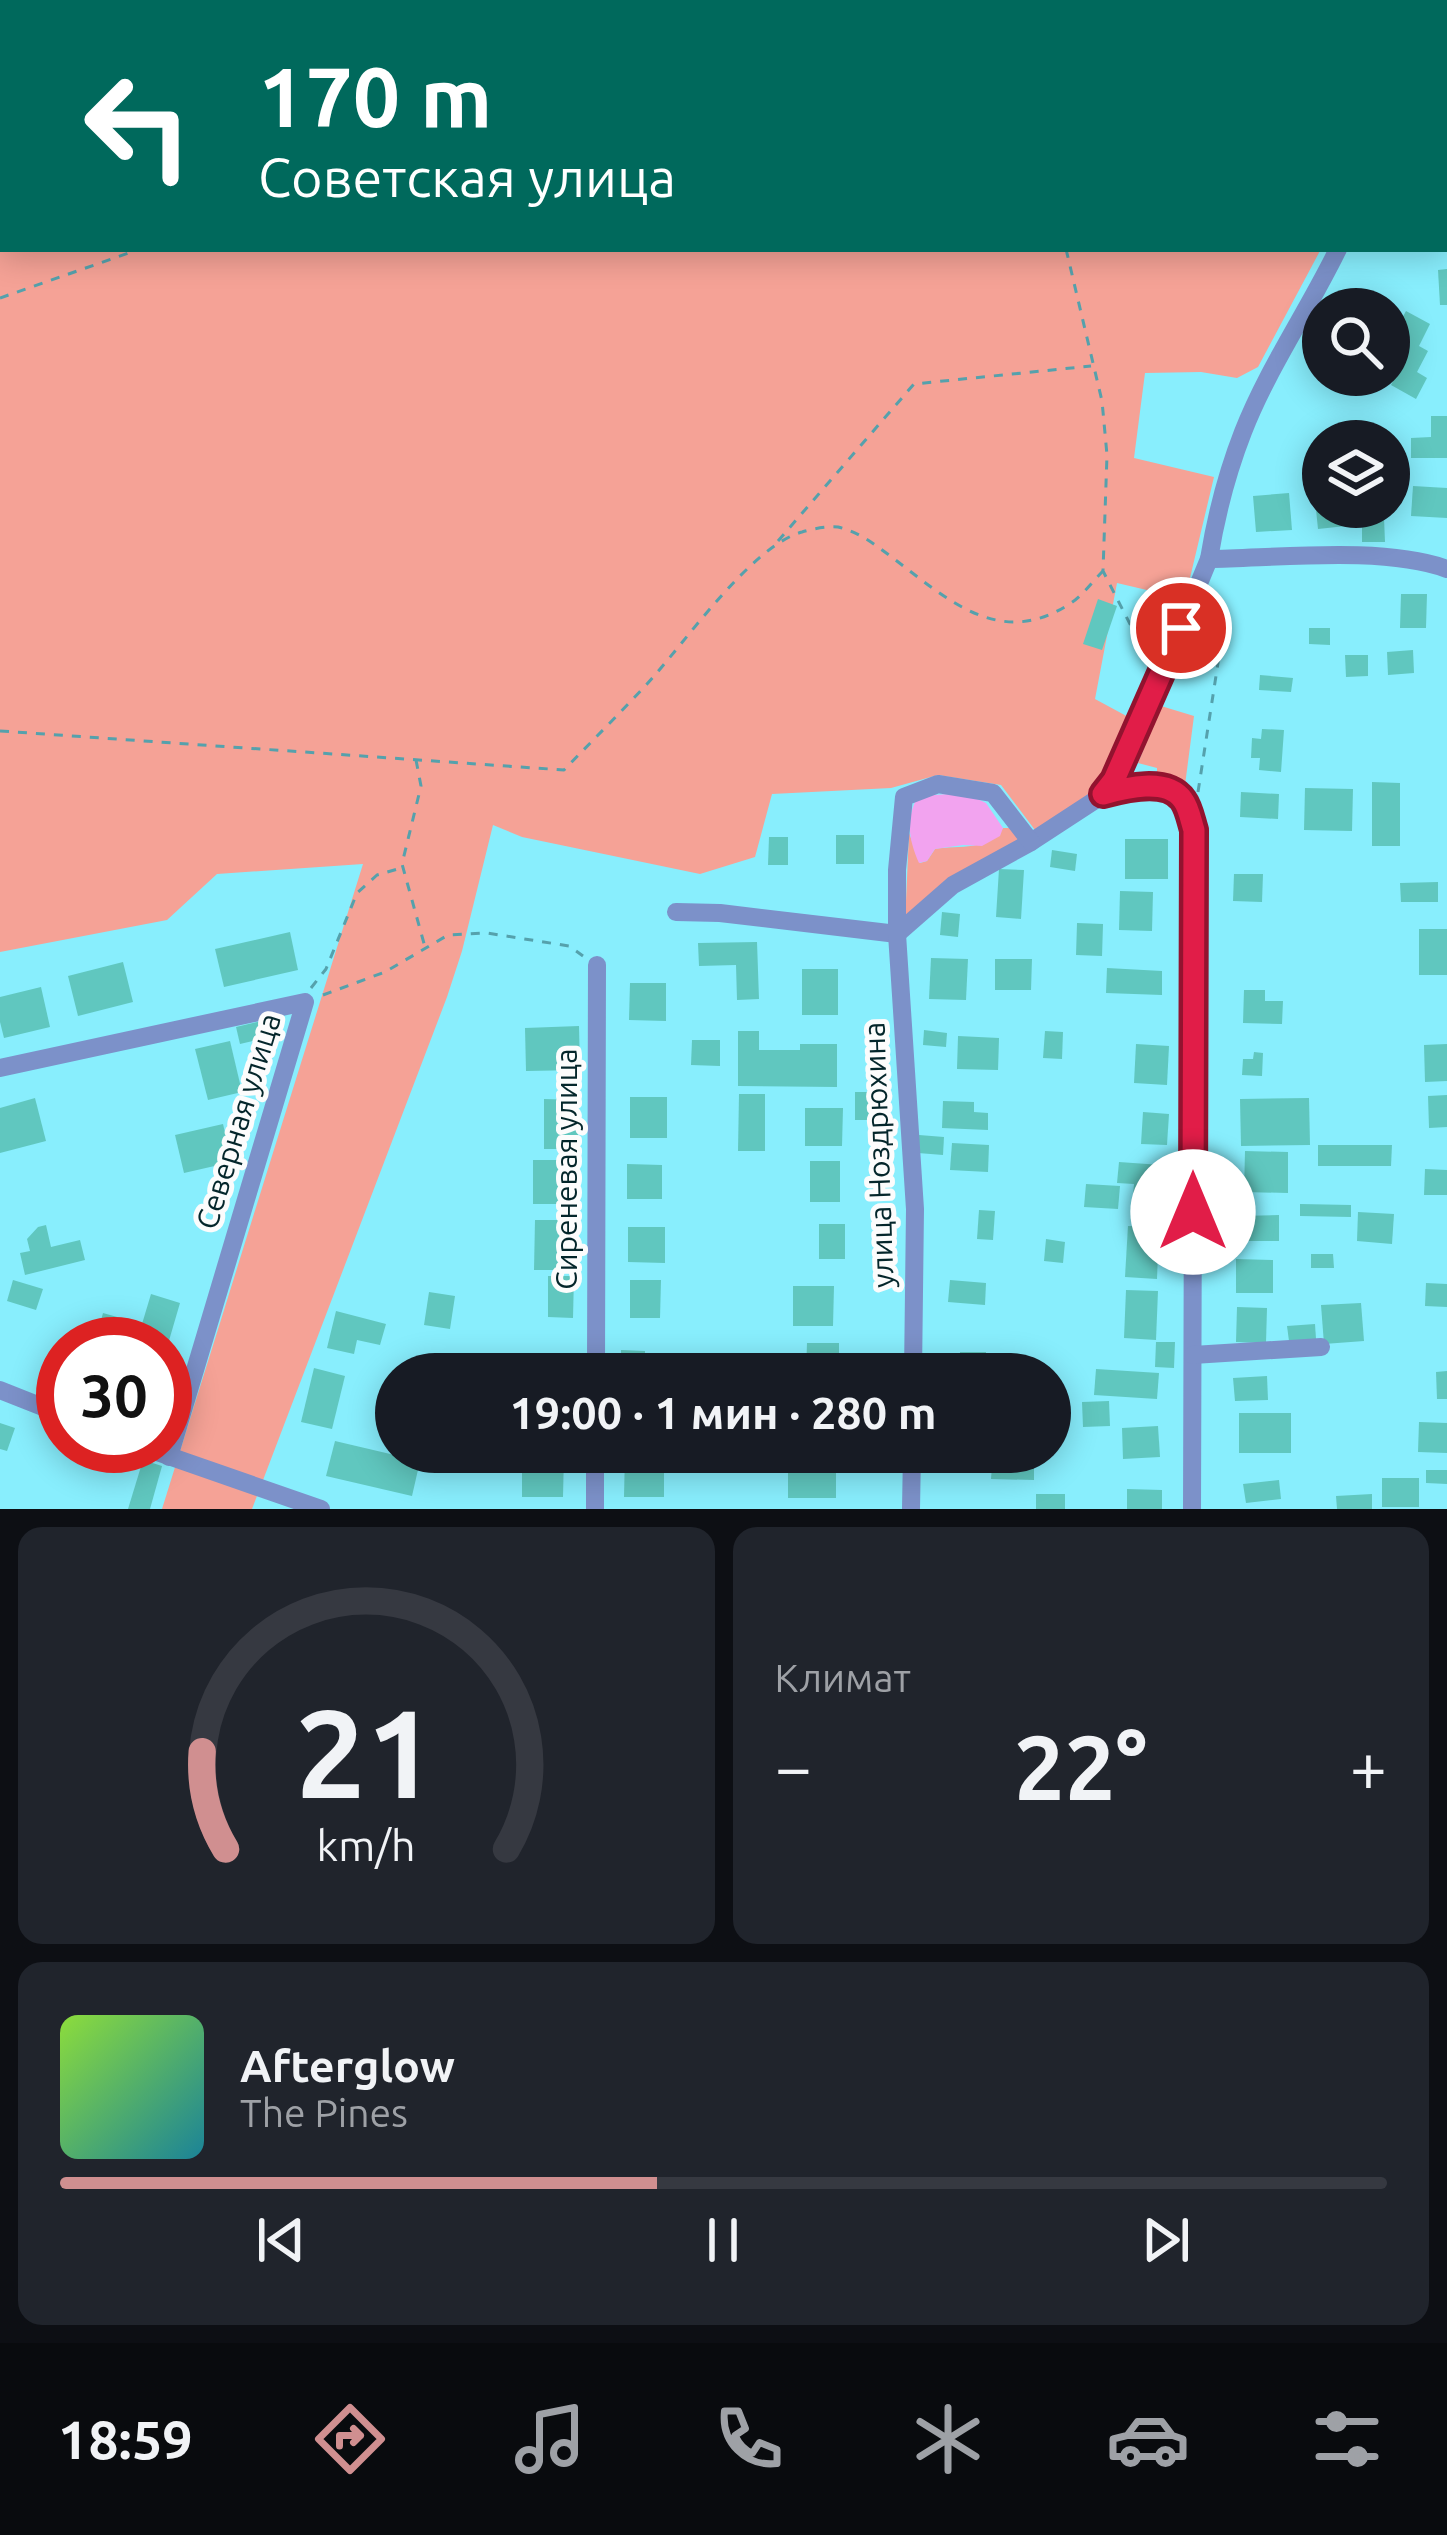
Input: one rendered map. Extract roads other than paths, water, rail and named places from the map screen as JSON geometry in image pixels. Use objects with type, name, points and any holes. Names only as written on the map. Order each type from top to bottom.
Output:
[{"type":"street","points":[[676,911],[897,934],[953,885],[1031,842],[1103,794],[1153,697],[1209,559],[1243,432],[1337,252]]},
{"type":"street","points":[[1209,559],[1370,556],[1447,569]]},
{"type":"street","name":"улица Ноздрюхина","points":[[913,1353],[915,1209],[897,934],[904,796],[938,784],[993,793],[1031,842]]},
{"type":"street","points":[[1103,794],[1158,787],[1174,792],[1184,801],[1194,830],[1192,1509]]},
{"type":"street","name":"Сиреневая улица","points":[[596,1353],[597,964]]},
{"type":"street","name":"Северная улица","points":[[0,1068],[302,1003],[192,1378]]},
{"type":"street","points":[[1192,1355],[1321,1347]]},
{"type":"street","points":[[0,1390],[36,1404]]},
{"type":"street","points":[[192,1465],[322,1509]]},
{"type":"street","points":[[595,1473],[595,1509]]},
{"type":"street","points":[[911,1509],[912,1473]]}]
